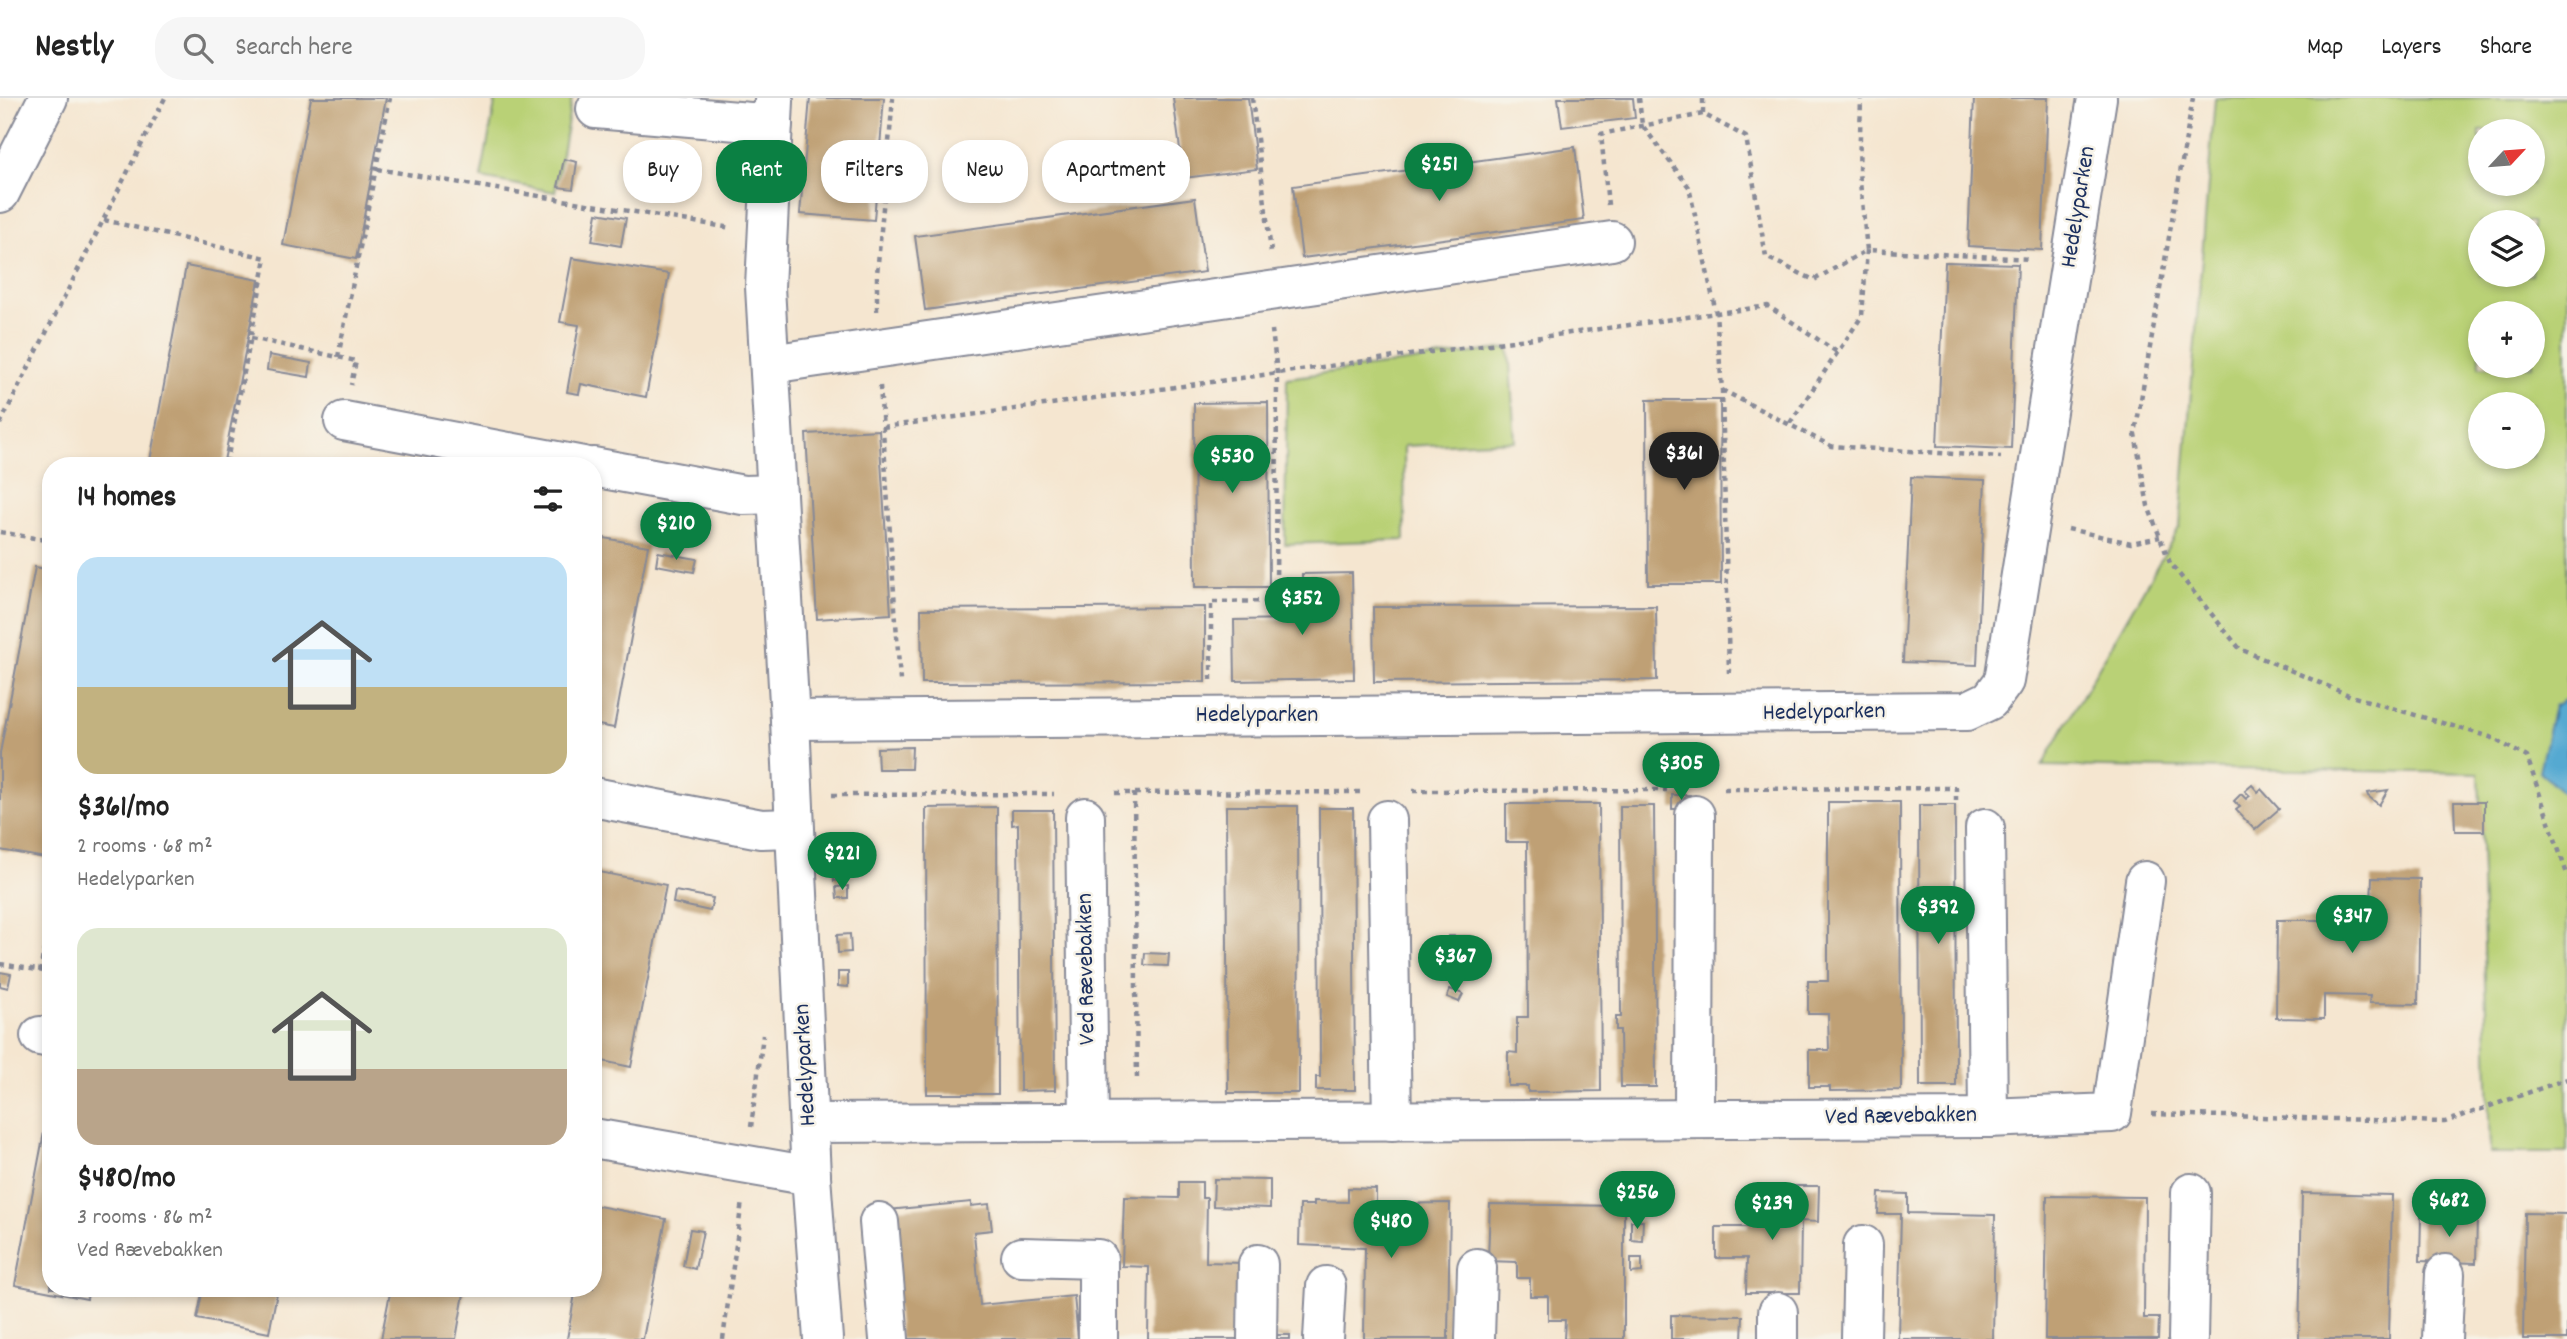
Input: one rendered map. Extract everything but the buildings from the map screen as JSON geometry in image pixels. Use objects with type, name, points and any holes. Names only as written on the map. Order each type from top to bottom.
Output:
[{"type":"street","points":[[0,193],[48,98]]},
{"type":"street","name":"Hedelyparken","points":[[790,720],[902,717],[1730,715],[1966,711],[1990,700],[2004,681],[2097,98]]},
{"type":"street","name":"Hedelyparken","points":[[596,109],[773,112],[765,287],[790,720],[811,1176],[823,1339]]},
{"type":"street","points":[[769,364],[1612,241]]},
{"type":"street","points":[[344,421],[535,457]]},
{"type":"street","points":[[602,469],[743,495],[777,494]]},
{"type":"street","points":[[602,799],[761,829],[793,828]]},
{"type":"street","points":[[1693,1119],[1695,816]]},
{"type":"street","name":"Ved Rævebakken","points":[[1085,817],[1089,1122]]},
{"type":"street","points":[[1387,820],[1392,1121]]},
{"type":"street","name":"Ved Rævebakken","points":[[810,1123],[1988,1118],[1985,828]]},
{"type":"street","points":[[1988,1118],[2112,1113],[2145,881]]},
{"type":"street","points":[[602,1140],[811,1176]]},
{"type":"street","points":[[2188,1339],[2191,1193]]},
{"type":"street","points":[[879,1222],[889,1339]]},
{"type":"street","points":[[1861,1339],[1863,1245]]},
{"type":"street","points":[[1021,1257],[1098,1259],[1098,1339]]},
{"type":"street","points":[[1257,1339],[1258,1264]]},
{"type":"street","points":[[1475,1339],[1477,1268]]},
{"type":"street","points":[[2442,1339],[2445,1274]]},
{"type":"street","points":[[1323,1339],[1326,1286]]},
{"type":"path","points":[[0,424],[165,98]]},
{"type":"path","points":[[338,357],[390,98]]},
{"type":"path","points":[[893,98],[877,274],[877,348],[902,717]]},
{"type":"path","points":[[1211,716],[1211,602],[1276,601],[1277,373],[1268,291],[1271,246],[1252,98]]},
{"type":"path","points":[[1639,98],[1643,125],[1689,187],[1716,313],[1722,390],[1730,715]]},
{"type":"path","points":[[1703,98],[1703,114]]},
{"type":"path","points":[[1790,424],[1862,316],[1867,250],[1859,172],[1861,98]]},
{"type":"path","points":[[2193,98],[2135,434],[2148,506],[2170,563],[2240,649],[2351,696],[2490,737],[2527,757],[2567,874]]},
{"type":"path","points":[[1612,241],[1601,134],[1703,114],[1746,137],[1766,257],[1814,280],[1867,250],[2070,262]]},
{"type":"path","points":[[377,169],[730,228]]},
{"type":"path","points":[[731,217],[731,241]]},
{"type":"path","points":[[104,220],[266,258],[228,457]]},
{"type":"path","points":[[883,427],[1768,306],[1837,352]]},
{"type":"path","points":[[251,338],[356,361],[344,421]]},
{"type":"path","points":[[1722,390],[1831,446],[2040,459]]},
{"type":"path","points":[[2030,520],[2131,543],[2160,537]]},
{"type":"path","points":[[0,533],[42,540]]},
{"type":"path","points":[[1134,793],[1138,1121]]},
{"type":"path","points":[[0,964],[40,972],[42,961]]},
{"type":"path","points":[[723,1339],[764,1021]]},
{"type":"path","points":[[2112,1113],[2445,1122],[2567,1079]]},
{"type":"green space","points":[[496,98],[572,98],[555,192],[481,178]]},
{"type":"green space","points":[[2215,98],[2567,98],[2567,1153],[2490,1153],[2479,773],[2042,766],[2180,526]]},
{"type":"green space","points":[[1509,348],[1515,441],[1404,446],[1405,540],[1285,544],[1287,378]]},
{"type":"water","points":[[2567,699],[2567,797],[2539,771],[2554,706]]}]
